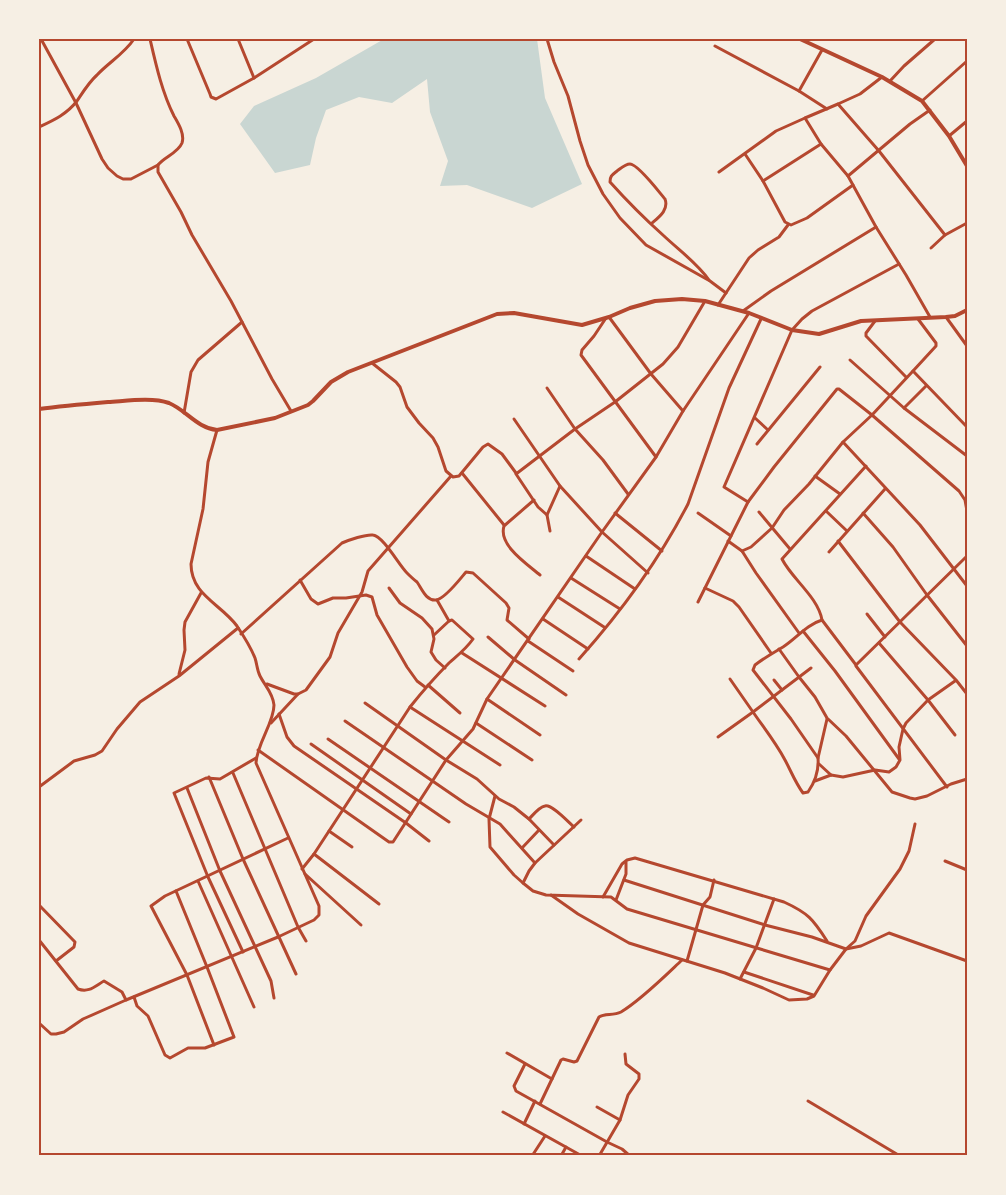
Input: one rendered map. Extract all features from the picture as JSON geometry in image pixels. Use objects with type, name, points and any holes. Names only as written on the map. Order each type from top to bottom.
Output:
[{"type":"main road","points":[[800,39],[890,81],[922,101],[949,136],[967,166]]},
{"type":"main road","points":[[39,409],[136,400],[168,403],[204,426],[217,430],[275,417],[291,411],[313,401],[340,376],[497,314],[514,313],[582,324],[654,300],[682,299],[705,301],[749,313],[792,330],[819,334],[856,322],[946,317],[955,316],[967,310]]},
{"type":"street","points":[[41,39],[76,103],[102,159],[112,173],[123,179],[131,178],[158,165],[177,149],[183,138],[166,100],[150,39]]},
{"type":"street","points":[[39,127],[58,118],[76,103],[94,77],[124,52],[134,39]]},
{"type":"street","points":[[187,39],[210,94],[218,99],[314,39]]},
{"type":"street","points":[[238,39],[254,78]]},
{"type":"street","points":[[548,39],[554,62],[568,96],[588,165],[603,194],[640,241],[726,293]]},
{"type":"street","points":[[890,81],[934,39]]},
{"type":"street","points":[[715,46],[799,91],[827,109]]},
{"type":"street","points":[[799,91],[822,50]]},
{"type":"street","points":[[922,101],[967,61]]},
{"type":"street","points":[[719,172],[776,131],[860,94],[882,77]]},
{"type":"street","points":[[838,104],[879,151],[945,235]]},
{"type":"street","points":[[848,176],[930,110]]},
{"type":"street","points":[[805,118],[821,144],[848,176],[930,317]]},
{"type":"street","points":[[949,136],[967,122]]},
{"type":"street","points":[[763,181],[821,144]]},
{"type":"street","points":[[745,154],[788,225]]},
{"type":"street","points":[[651,225],[667,204],[637,168],[627,164],[612,174],[609,179],[610,183],[651,225],[698,266],[710,282]]},
{"type":"street","points":[[158,165],[158,172],[182,212],[192,235],[291,411]]},
{"type":"street","points":[[718,305],[749,258],[758,250],[778,237],[788,225],[807,218],[853,185]]},
{"type":"street","points":[[931,248],[945,235],[967,223]]},
{"type":"street","points":[[743,311],[771,291],[876,227]]},
{"type":"street","points":[[748,502],[724,486],[792,330],[812,311],[899,264]]},
{"type":"street","points":[[516,474],[663,364],[678,346],[705,301]]},
{"type":"street","points":[[258,750],[342,810],[391,842],[394,840],[446,760],[473,729],[487,699],[656,457],[683,411],[749,313]]},
{"type":"street","points":[[656,457],[581,355],[582,350],[608,317],[651,374],[683,411]]},
{"type":"street","points":[[946,317],[967,346]]},
{"type":"street","points":[[742,551],[751,547],[772,528],[784,510],[843,442],[872,415],[936,346],[917,318]]},
{"type":"street","points":[[579,659],[648,573],[688,504],[729,388],[761,319]]},
{"type":"street","points":[[876,320],[866,336],[906,377]]},
{"type":"street","points":[[184,413],[193,366],[242,322]]},
{"type":"street","points":[[850,360],[904,408],[967,456]]},
{"type":"street","points":[[372,363],[392,377],[400,387],[418,423],[438,447],[446,471],[451,476],[456,477],[462,472],[488,444],[502,454],[547,515],[550,531]]},
{"type":"street","points":[[758,444],[820,367]]},
{"type":"street","points":[[913,371],[967,427]]},
{"type":"street","points":[[904,408],[926,386]]},
{"type":"street","points":[[547,388],[575,429],[629,494]]},
{"type":"street","points":[[698,602],[748,502],[837,389],[842,390],[872,415],[959,491],[965,500],[967,511]]},
{"type":"street","points":[[755,418],[768,430]]},
{"type":"street","points":[[514,419],[560,486],[602,532],[648,573]]},
{"type":"street","points":[[39,1023],[51,1034],[68,1030],[83,1019],[278,937],[314,920],[319,915],[320,910],[256,763],[258,750],[273,713],[274,706],[270,690],[257,671],[255,659],[236,624],[201,592],[191,572],[203,509],[208,462],[217,430]]},
{"type":"street","points":[[843,442],[920,525],[967,586]]},
{"type":"street","points":[[866,466],[826,512],[782,557],[782,560],[814,602],[822,620],[947,786]]},
{"type":"street","points":[[462,472],[504,526]]},
{"type":"street","points":[[267,727],[298,694],[306,690],[326,663],[346,619],[360,596],[368,571],[451,476]]},
{"type":"street","points":[[815,476],[841,495]]},
{"type":"street","points":[[547,515],[560,486]]},
{"type":"street","points":[[829,552],[885,489]]},
{"type":"street","points":[[534,500],[504,526],[503,530],[507,544],[540,575]]},
{"type":"street","points":[[759,512],[790,550]]},
{"type":"street","points":[[826,512],[847,531]]},
{"type":"street","points":[[615,513],[662,550]]},
{"type":"street","points":[[698,513],[730,536]]},
{"type":"street","points":[[863,513],[893,547],[967,646]]},
{"type":"street","points":[[241,634],[345,542],[374,535],[388,548],[427,597],[433,600],[437,600],[457,584],[465,574],[470,572],[479,578],[506,603],[509,608],[507,620],[529,640],[573,671]]},
{"type":"street","points":[[728,541],[742,551],[799,634]]},
{"type":"street","points":[[838,542],[900,621],[967,694]]},
{"type":"street","points":[[586,556],[635,589]]},
{"type":"street","points":[[856,665],[967,556]]},
{"type":"street","points":[[571,578],[620,609]]},
{"type":"street","points":[[300,580],[311,599],[316,603],[333,598],[366,595],[372,597],[377,615],[417,681],[460,712]]},
{"type":"street","points":[[389,588],[400,603],[428,623],[434,635]]},
{"type":"street","points":[[705,588],[733,601],[771,653]]},
{"type":"street","points":[[179,676],[185,650],[185,622],[201,592]]},
{"type":"street","points":[[558,597],[605,627]]},
{"type":"street","points":[[437,600],[448,621]]},
{"type":"street","points":[[867,614],[885,637]]},
{"type":"street","points":[[543,619],[588,649]]},
{"type":"street","points":[[818,758],[753,668],[812,623],[822,620]]},
{"type":"street","points":[[303,871],[410,707],[427,686],[462,653],[473,638],[454,621],[448,621],[434,635],[431,652],[435,660],[445,668]]},
{"type":"street","points":[[39,787],[74,760],[102,751],[140,702],[179,676],[238,628]]},
{"type":"street","points":[[803,631],[900,760]]},
{"type":"street","points":[[488,637],[515,660],[566,695]]},
{"type":"street","points":[[879,643],[955,735]]},
{"type":"street","points":[[779,649],[815,697],[827,718],[846,736],[891,792],[915,799],[967,779]]},
{"type":"street","points":[[462,653],[545,706]]},
{"type":"street","points":[[718,737],[811,668]]},
{"type":"street","points":[[730,679],[785,759],[794,780],[803,793],[808,792],[815,781],[827,718]]},
{"type":"street","points":[[774,680],[782,690]]},
{"type":"street","points":[[815,781],[831,775],[843,777],[875,770],[888,772],[896,767],[900,760],[899,747],[906,723],[928,700],[956,680]]},
{"type":"street","points":[[265,684],[298,694]]},
{"type":"street","points":[[487,699],[540,735]]},
{"type":"street","points":[[365,703],[397,727],[477,779],[495,796],[529,819],[554,845]]},
{"type":"street","points":[[410,707],[500,765]]},
{"type":"street","points":[[279,714],[290,742],[429,841]]},
{"type":"street","points":[[345,721],[503,827],[534,863]]},
{"type":"street","points":[[476,723],[532,760]]},
{"type":"street","points":[[328,739],[449,822]]},
{"type":"street","points":[[311,744],[411,814]]},
{"type":"street","points":[[243,951],[208,877],[174,793],[208,777],[218,780],[234,773],[256,758]]},
{"type":"street","points":[[819,764],[831,775]]},
{"type":"street","points":[[234,773],[298,927],[306,941]]},
{"type":"street","points":[[208,777],[296,974]]},
{"type":"street","points":[[187,788],[220,871],[271,981],[274,998]]},
{"type":"street","points":[[495,796],[489,819],[490,847],[514,875],[538,893],[611,897],[627,909],[830,970]]},
{"type":"street","points":[[529,819],[538,809],[548,806],[574,827]]},
{"type":"street","points":[[524,884],[534,863],[581,820]]},
{"type":"street","points":[[551,895],[578,914],[629,943],[740,979],[792,1001],[807,999],[814,996],[830,970],[855,941],[866,916],[905,861],[915,824]]},
{"type":"street","points":[[522,848],[540,830]]},
{"type":"street","points":[[329,831],[352,847]]},
{"type":"street","points":[[214,1045],[187,975],[152,906],[165,896],[288,838]]},
{"type":"street","points":[[314,854],[379,904]]},
{"type":"street","points":[[603,897],[618,869],[630,858],[635,858],[714,880],[799,909],[815,922],[828,943]]},
{"type":"street","points":[[616,900],[627,872],[626,861]]},
{"type":"street","points":[[945,861],[967,870]]},
{"type":"street","points":[[303,871],[361,925]]},
{"type":"street","points":[[624,880],[846,949],[861,946],[889,933],[967,961]]},
{"type":"street","points":[[540,1104],[562,1059],[574,1062],[579,1059],[600,1016],[614,1015],[623,1011],[684,961],[703,905],[710,897],[714,880]]},
{"type":"street","points":[[198,881],[254,1007]]},
{"type":"street","points":[[134,997],[137,1006],[148,1016],[167,1057],[172,1058],[188,1048],[203,1048],[233,1038],[234,1035],[176,891]]},
{"type":"street","points":[[740,979],[756,948],[774,899]]},
{"type":"street","points":[[39,905],[75,942],[74,948],[56,961]]},
{"type":"street","points":[[40,942],[78,989],[84,991],[91,989],[105,981],[122,992],[126,1000]]},
{"type":"street","points":[[744,972],[814,996]]},
{"type":"street","points":[[507,1053],[552,1079]]},
{"type":"street","points":[[598,1156],[620,1120],[625,1101],[640,1077],[626,1064],[626,1054]]},
{"type":"street","points":[[525,1064],[514,1088],[607,1143],[622,1149],[630,1156]]},
{"type":"street","points":[[524,1124],[535,1101]]},
{"type":"street","points":[[808,1101],[900,1156]]},
{"type":"street","points":[[597,1107],[620,1120]]},
{"type":"street","points":[[503,1112],[582,1156]]},
{"type":"street","points":[[532,1156],[545,1136]]},
{"type":"street","points":[[561,1156],[566,1147]]},
{"type":"shaded area","points":[[384,39],[537,39],[545,98],[582,184],[532,208],[467,185],[440,186],[448,161],[430,112],[427,79],[392,103],[359,97],[326,110],[310,165],[275,173],[240,124],[254,106],[316,78]]}]
